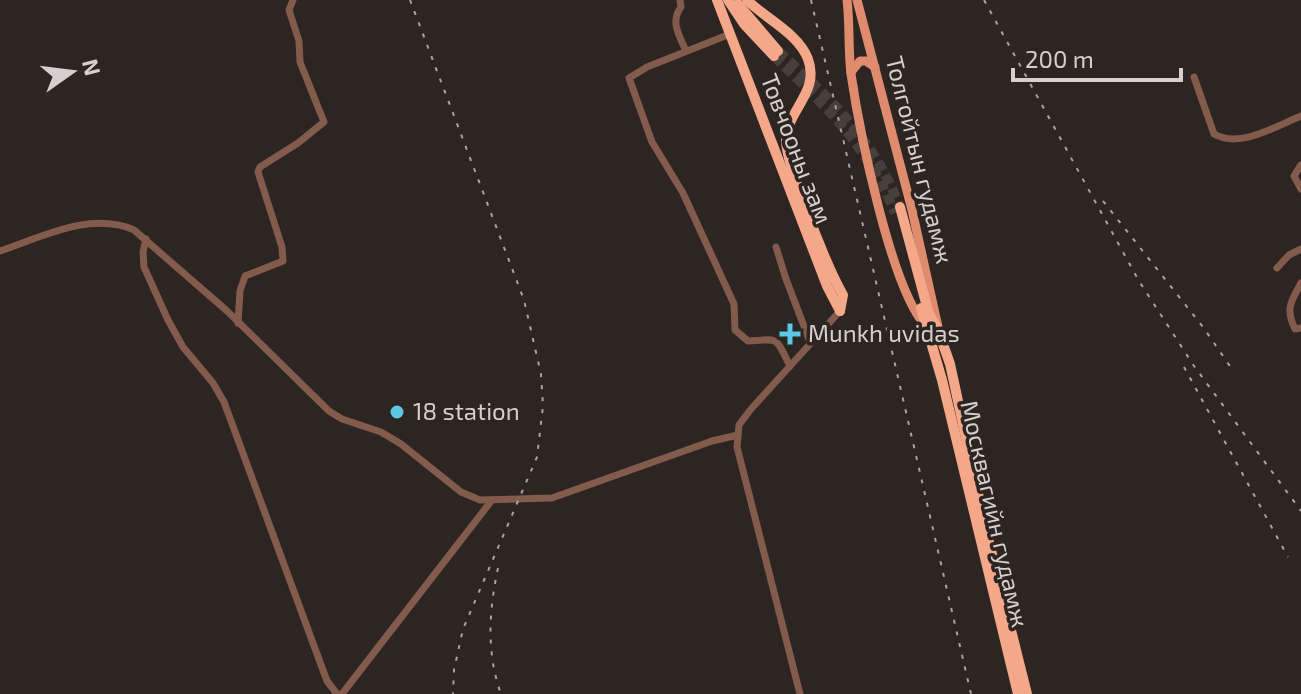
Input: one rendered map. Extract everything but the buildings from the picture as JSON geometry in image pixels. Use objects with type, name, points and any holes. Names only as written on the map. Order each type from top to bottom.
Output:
[{"type":"highway","name":"Товчооны зам","points":[[717,0],[815,258],[840,311]]},
{"type":"highway","points":[[728,0],[744,24],[776,53],[736,0]]},
{"type":"highway","name":"Товчооны зам","points":[[747,0],[797,41],[809,63],[809,87],[789,124],[787,149],[800,191],[843,295],[840,311]]},
{"type":"highway","name":"Москвагийн гудамж","points":[[1018,694],[942,380],[897,210],[929,314],[943,344],[1027,694]]},
{"type":"main road","name":"Толгойтын гудамж","points":[[847,0],[851,72],[892,255],[914,312],[926,326]]},
{"type":"main road","name":"Толгойтын гудамж","points":[[857,0],[930,286],[938,330]]},
{"type":"main road","points":[[849,46],[861,54],[869,45]]},
{"type":"main road","points":[[851,72],[860,61],[875,67]]},
{"type":"street","points":[[238,323],[240,291],[245,276],[283,261],[282,247],[258,172],[260,167],[319,128],[324,119],[300,62],[299,41],[289,10],[293,0]]},
{"type":"street","points":[[680,0],[681,7],[675,15],[675,24],[686,51]]},
{"type":"street","points":[[730,34],[629,78],[652,142],[683,193],[734,304],[735,330],[748,341],[771,338],[779,342],[790,366]]},
{"type":"street","points":[[1194,77],[1214,134],[1221,139],[1232,140],[1257,133],[1301,116]]},
{"type":"street","points":[[1301,165],[1294,176],[1301,189]]},
{"type":"street","points":[[0,251],[77,225],[119,224],[146,239],[329,411],[342,419],[381,432],[461,492],[480,500],[552,498],[712,441],[738,435]]},
{"type":"street","points":[[146,239],[143,259],[147,274],[179,341],[213,383],[224,402],[327,681],[339,694],[492,500]]},
{"type":"street","points":[[776,247],[810,342]]},
{"type":"street","points":[[1277,268],[1289,255],[1301,249]]},
{"type":"street","points":[[1301,283],[1288,315],[1295,329],[1301,328]]},
{"type":"street","points":[[800,694],[737,447],[739,425],[840,311]]},
{"type":"tunnel","points":[[778,51],[816,86],[864,140],[900,207]]},
{"type":"tunnel","points":[[774,56],[858,146],[884,188],[895,213]]},
{"type":"railway","points":[[410,0],[524,300],[541,374],[543,406],[537,457],[463,629],[454,670],[453,694]]},
{"type":"railway","points":[[811,0],[971,694]]},
{"type":"railway","points":[[984,0],[1139,281],[1194,366],[1301,511]]},
{"type":"railway","points":[[1103,201],[1203,327],[1234,372]]},
{"type":"railway","points":[[1184,367],[1288,557]]},
{"type":"railway","points":[[498,568],[490,631],[493,663],[501,694]]},
{"type":"place","name":"Munkh uvidas","points":[[790,334]]},
{"type":"place","name":"18 station","points":[[397,412]]}]
